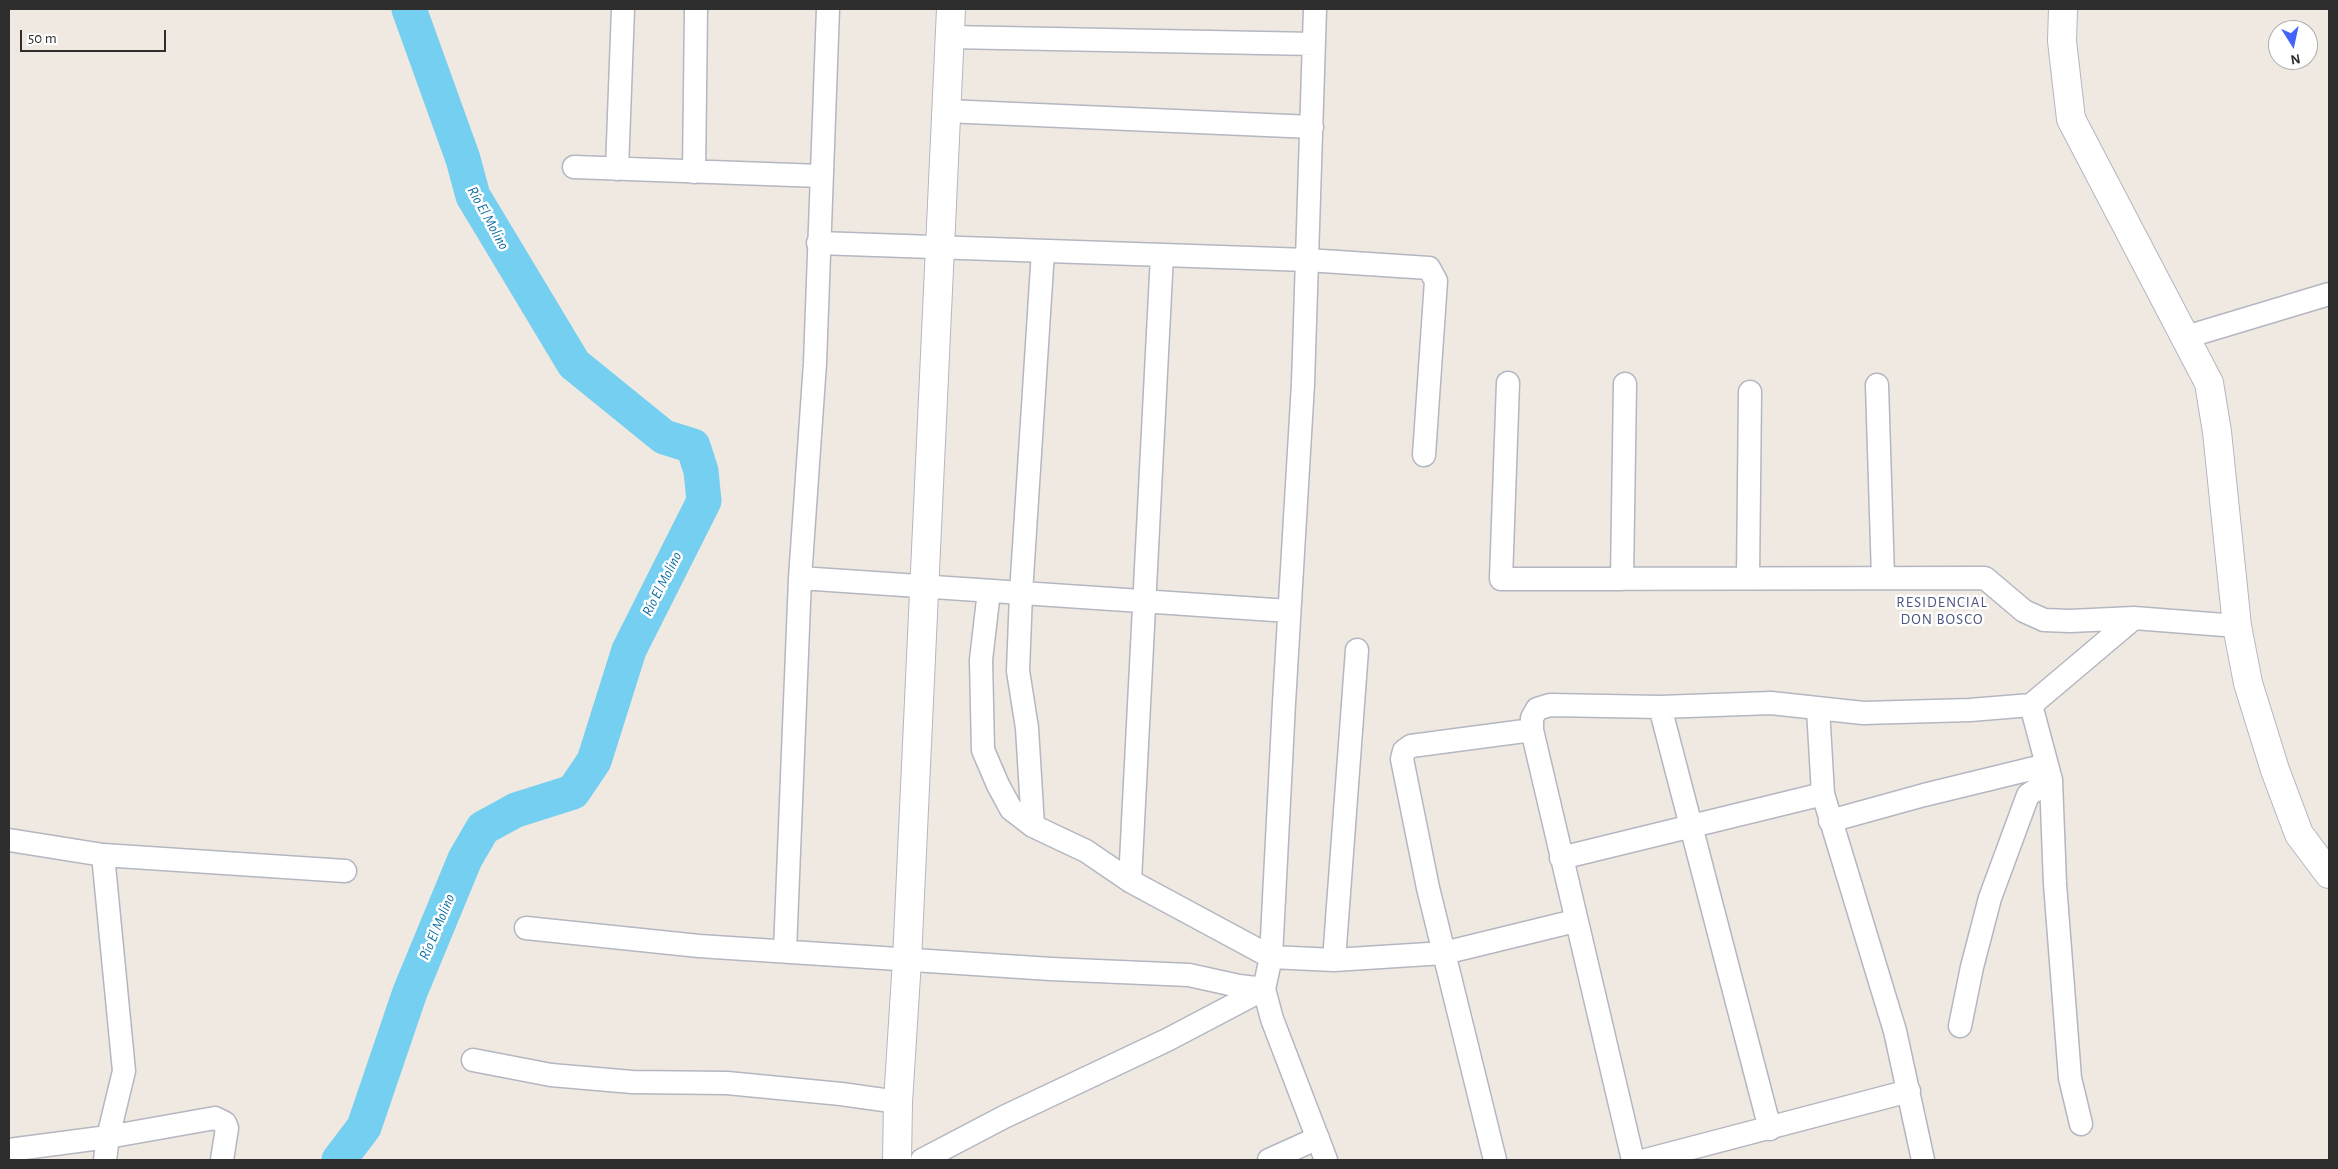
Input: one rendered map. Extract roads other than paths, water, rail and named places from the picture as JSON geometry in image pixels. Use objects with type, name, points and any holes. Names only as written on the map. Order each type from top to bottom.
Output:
[{"type":"street","points":[[617,169],[623,9]]},
{"type":"street","points":[[694,172],[696,9]]},
{"type":"street","points":[[786,951],[800,578],[815,363],[828,9]]},
{"type":"street","points":[[897,1160],[898,1102],[907,960],[951,9]]},
{"type":"street","points":[[1315,9],[1303,384],[1271,957],[1264,988],[1272,1019],[1326,1160]]},
{"type":"street","points":[[2063,9],[2062,41],[2071,119],[2209,383],[2217,432],[2237,626],[2248,683],[2275,770],[2299,834],[2329,874]]},
{"type":"street","points":[[949,37],[1314,44]]},
{"type":"street","points":[[946,111],[1312,127]]},
{"type":"street","points":[[574,167],[821,176]]},
{"type":"street","points":[[818,243],[1308,260],[1429,268],[1436,280],[1436,299],[1424,455]]},
{"type":"street","points":[[1033,826],[1027,728],[1018,671],[1021,593],[1043,251]]},
{"type":"street","points":[[1130,881],[1162,255]]},
{"type":"street","points":[[2186,337],[2329,294]]},
{"type":"street","points":[[1508,383],[1501,579],[1985,578],[2024,611],[2044,620],[2070,621],[2134,618],[2237,626]]},
{"type":"street","points":[[1622,579],[1625,384]]},
{"type":"street","points":[[1877,385],[1882,577]]},
{"type":"street","points":[[1748,578],[1750,392]]},
{"type":"street","points":[[800,578],[1289,611]]},
{"type":"street","points":[[989,591],[981,660],[983,750],[1011,809],[1033,826],[1086,851],[1130,881],[1271,957],[1334,960],[1444,952],[1575,920]]},
{"type":"street","points":[[1633,1160],[1575,920],[1532,730],[1532,718],[1537,709],[1550,705],[1660,707],[1770,703],[1863,713],[1970,710],[2031,705],[2134,618]]},
{"type":"street","points":[[1334,960],[1357,650]]},
{"type":"street","points":[[2031,705],[2049,772],[2055,884],[2070,1078],[2081,1124]]},
{"type":"street","points":[[1660,707],[1770,1130]]},
{"type":"street","points":[[1818,708],[1823,794],[1895,1031],[1910,1091],[1923,1160]]},
{"type":"street","points":[[1495,1160],[1428,888],[1402,760],[1404,751],[1412,746],[1532,730]]},
{"type":"street","points":[[1830,821],[1924,795],[2049,772]]},
{"type":"street","points":[[1960,1026],[1972,967],[1990,898],[2028,795],[2049,772]]},
{"type":"street","points":[[1561,858],[1823,794]]},
{"type":"street","points":[[9,840],[103,855],[345,871]]},
{"type":"street","points":[[103,855],[124,1071],[108,1137],[105,1160]]},
{"type":"street","points":[[526,928],[699,946],[907,960],[1189,975],[1239,986],[1264,988]]},
{"type":"street","points":[[922,1160],[1004,1117],[1167,1040],[1264,988]]},
{"type":"street","points":[[473,1060],[551,1075],[632,1082],[727,1083],[841,1094],[898,1102]]},
{"type":"street","points":[[1646,1160],[1770,1130],[1910,1091]]},
{"type":"street","points":[[9,1150],[108,1137],[215,1118],[225,1123],[227,1128],[222,1160]]},
{"type":"street","points":[[1269,1160],[1318,1138]]},
{"type":"waterway","name":"Río El Molino","points":[[339,1160],[364,1127],[410,992],[465,859],[483,828],[516,810],[573,792],[594,761],[629,650],[704,501],[701,471],[693,446],[664,437],[574,364],[473,196],[463,159],[409,9]]},
{"type":"district","name":"RESIDENCIAL DON BOSCO","points":[[1942,610]]}]
